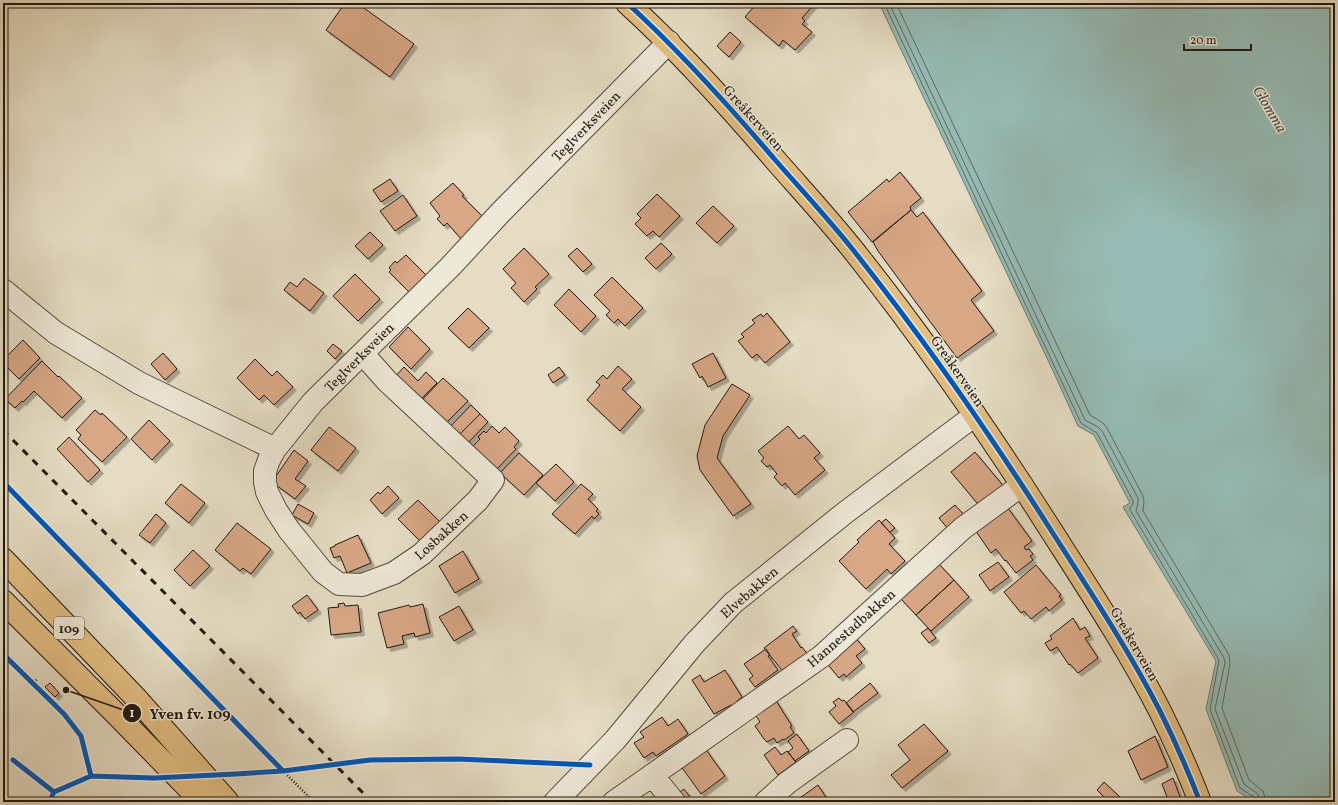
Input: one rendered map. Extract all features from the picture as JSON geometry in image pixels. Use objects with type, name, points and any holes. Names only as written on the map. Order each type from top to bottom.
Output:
[{"type":"main road","name":"Greåkerveien","points":[[627,3],[669,42],[751,132],[860,258],[934,356],[1022,485],[1118,636],[1160,711],[1183,760],[1200,802]]},
{"type":"main road","name":"109","points":[[3,559],[136,697],[228,802]]},
{"type":"main road","name":"109","points":[[3,601],[202,802]]},
{"type":"street","name":"Teglverksveien","points":[[275,449],[313,402],[450,267],[501,212],[669,42]]},
{"type":"street","points":[[3,290],[56,333],[127,376],[183,405],[275,449]]},
{"type":"street","name":"Losbakken","points":[[275,449],[265,471],[267,492],[276,510],[289,530],[323,572],[339,584],[362,586],[394,573],[422,554],[478,500],[493,480],[388,381],[363,354]]},
{"type":"street","name":"Elvebakken","points":[[555,802],[616,740],[694,644],[733,603],[846,512],[975,415]]},
{"type":"street","name":"Hannestadbakken","points":[[614,802],[822,656],[963,528],[1022,485]]},
{"type":"street","points":[[766,802],[787,783],[847,740]]},
{"type":"street","points":[[652,775],[674,802]]},
{"type":"path","points":[[29,678],[35,681],[39,688]]},
{"type":"path","points":[[278,766],[314,802]]},
{"type":"path","points":[[275,771],[291,770]]},
{"type":"water","name":"Glomma","points":[[879,3],[1335,3],[1335,802],[1254,802],[1237,791],[1206,709],[1216,661],[1123,507],[1130,503],[1094,435],[1078,426]]},
{"type":"building","points":[[345,3],[357,3],[414,44],[390,77],[326,30]]},
{"type":"building","points":[[757,3],[815,3],[802,18],[805,21],[802,24],[812,32],[795,50],[783,40],[779,46],[745,17]]},
{"type":"building","points":[[730,32],[741,42],[729,57],[717,46]]},
{"type":"building","points":[[900,172],[921,198],[910,207],[911,210],[872,242],[848,212],[887,179],[889,182]]},
{"type":"building","points":[[390,179],[398,191],[381,202],[373,190]]},
{"type":"building","points":[[453,183],[464,195],[462,196],[485,219],[462,240],[447,223],[444,226],[437,219],[440,216],[430,203]]},
{"type":"building","points":[[657,194],[680,216],[659,237],[653,231],[647,236],[635,224],[641,218],[637,214]]},
{"type":"building","points":[[403,195],[417,216],[395,231],[380,211]]},
{"type":"building","points":[[713,206],[734,226],[717,243],[696,223]]},
{"type":"building","points":[[911,210],[917,217],[923,212],[982,291],[971,300],[994,331],[957,358],[878,251],[873,242]]},
{"type":"building","points":[[370,232],[383,245],[368,259],[355,246]]},
{"type":"building","points":[[661,243],[672,254],[656,269],[645,258]]},
{"type":"building","points":[[524,248],[549,274],[535,287],[537,289],[524,302],[511,288],[516,283],[503,269]]},
{"type":"building","points":[[577,248],[592,264],[583,272],[568,256]]},
{"type":"building","points":[[406,255],[427,276],[410,293],[389,272],[391,270],[389,268],[395,261],[397,263]]},
{"type":"building","points":[[355,274],[380,299],[358,321],[333,296]]},
{"type":"building","points":[[612,277],[643,308],[625,326],[618,319],[614,323],[606,315],[610,311],[594,295]]},
{"type":"building","points":[[304,278],[324,293],[310,311],[284,290],[290,282],[297,287]]},
{"type":"building","points":[[569,289],[596,316],[581,332],[554,305]]},
{"type":"building","points":[[468,308],[489,328],[469,348],[448,328]]},
{"type":"building","points":[[767,313],[790,342],[765,363],[757,354],[752,358],[738,341],[744,337],[741,334],[755,323],[752,320],[761,314],[763,317]]},
{"type":"building","points":[[408,327],[430,349],[411,369],[389,347]]},
{"type":"building","points":[[23,340],[40,358],[19,379],[3,363],[3,360]]},
{"type":"building","points":[[333,344],[342,351],[335,359],[327,351]]},
{"type":"building","points":[[163,353],[177,369],[165,380],[151,364]]},
{"type":"building","points":[[713,353],[726,378],[708,387],[702,376],[700,378],[692,364]]},
{"type":"building","points":[[255,359],[272,376],[277,371],[293,387],[274,405],[264,395],[259,400],[237,378]]},
{"type":"building","points":[[42,361],[82,398],[62,418],[34,391],[15,408],[5,399]]},
{"type":"building","points":[[618,366],[632,379],[622,389],[641,407],[620,431],[587,400],[600,385],[596,382],[603,375],[607,379]]},
{"type":"building","points":[[404,367],[418,381],[426,372],[437,383],[418,402],[394,378]]},
{"type":"building","points":[[559,367],[565,375],[553,383],[548,375]]},
{"type":"building","points":[[443,378],[468,401],[447,422],[423,399]]},
{"type":"building","points":[[732,384],[750,395],[723,436],[717,458],[751,504],[733,516],[700,470],[697,456],[705,425]]},
{"type":"building","points":[[471,405],[480,414],[456,438],[447,430]]},
{"type":"building","points":[[95,410],[101,415],[102,413],[127,437],[102,462],[78,439],[81,435],[76,430]]},
{"type":"building","points":[[480,414],[488,422],[464,447],[456,438]]},
{"type":"building","points":[[149,420],[170,441],[152,460],[131,439]]},
{"type":"building","points":[[492,426],[499,433],[505,427],[519,441],[514,447],[516,449],[497,469],[473,446],[480,439],[478,437],[484,431],[486,433]]},
{"type":"building","points":[[788,426],[799,439],[804,435],[820,453],[814,458],[825,470],[795,495],[785,483],[782,486],[774,477],[777,474],[770,465],[767,467],[761,461],[764,458],[758,451]]},
{"type":"building","points":[[329,427],[356,448],[338,471],[311,450]]},
{"type":"building","points":[[69,437],[100,470],[88,482],[57,449]]},
{"type":"building","points":[[294,450],[308,461],[295,479],[306,486],[295,499],[272,482]]},
{"type":"building","points":[[975,452],[1006,489],[982,509],[951,472]]},
{"type":"building","points":[[519,453],[543,475],[524,495],[500,473]]},
{"type":"building","points":[[556,464],[574,482],[555,501],[536,483]]},
{"type":"building","points":[[181,484],[205,503],[189,523],[165,503]]},
{"type":"building","points":[[581,484],[593,494],[588,499],[598,509],[596,511],[599,514],[594,519],[592,516],[575,534],[552,514]]},
{"type":"building","points":[[388,486],[399,498],[382,514],[370,500],[378,492],[380,494]]},
{"type":"building","points":[[418,500],[440,522],[420,541],[398,519]]},
{"type":"building","points":[[298,504],[314,513],[308,524],[292,515]]},
{"type":"building","points":[[1005,504],[1032,541],[1024,547],[1026,550],[1029,549],[1033,554],[1030,556],[1033,560],[1016,573],[996,549],[991,553],[975,530]]},
{"type":"building","points":[[955,505],[965,516],[949,530],[939,518]]},
{"type":"building","points":[[156,514],[166,523],[150,543],[139,535]]},
{"type":"building","points":[[886,519],[895,528],[890,532],[881,523]]},
{"type":"building","points":[[879,520],[895,538],[889,544],[905,561],[891,574],[887,569],[866,589],[839,561],[859,542],[857,540]]},
{"type":"building","points":[[237,523],[271,549],[251,574],[243,568],[240,571],[215,550]]},
{"type":"building","points":[[358,535],[371,563],[347,573],[340,556],[334,558],[330,548]]},
{"type":"building","points":[[193,550],[210,566],[190,586],[174,570]]},
{"type":"building","points":[[463,551],[479,579],[455,593],[439,566]]},
{"type":"building","points":[[998,562],[1009,577],[990,591],[979,575]]},
{"type":"building","points":[[938,563],[954,580],[916,615],[900,598]]},
{"type":"building","points":[[1036,565],[1061,595],[1059,596],[1062,600],[1049,611],[1046,607],[1031,619],[1024,611],[1021,613],[1004,592]]},
{"type":"building","points":[[954,580],[969,597],[931,631],[916,615]]},
{"type":"building","points":[[307,595],[318,610],[305,619],[300,612],[298,614],[292,606]]},
{"type":"building","points":[[344,603],[345,606],[358,605],[361,632],[331,635],[328,608],[339,607],[338,604]]},
{"type":"building","points":[[423,604],[430,633],[415,637],[414,633],[402,636],[404,644],[387,648],[378,613],[409,605],[410,607]]},
{"type":"building","points":[[459,606],[473,630],[454,641],[439,617]]},
{"type":"building","points":[[1073,618],[1080,630],[1085,627],[1090,636],[1085,638],[1098,658],[1078,673],[1070,664],[1069,665],[1057,647],[1050,651],[1045,643],[1052,639],[1050,636]]},
{"type":"building","points":[[793,626],[797,631],[792,634],[801,648],[802,647],[809,656],[785,674],[764,648]]},
{"type":"building","points":[[928,628],[936,638],[929,643],[921,633]]},
{"type":"building","points":[[854,636],[865,649],[856,656],[862,663],[846,677],[844,674],[839,678],[824,660]]},
{"type":"building","points":[[766,649],[770,655],[768,656],[778,670],[755,687],[749,679],[753,676],[744,664]]},
{"type":"building","points":[[725,670],[742,697],[737,701],[740,705],[734,709],[731,705],[714,714],[692,680],[700,675],[704,682]]},
{"type":"building","points":[[50,683],[59,693],[55,697],[45,687]]},
{"type":"building","points":[[870,683],[878,693],[853,712],[846,703]]},
{"type":"building","points":[[839,698],[842,701],[844,700],[854,712],[839,724],[829,712],[836,706],[833,702]]},
{"type":"building","points":[[775,699],[792,726],[790,727],[794,733],[777,743],[774,738],[767,742],[764,739],[755,726],[760,722],[754,713]]},
{"type":"building","points":[[662,717],[668,726],[678,719],[688,734],[656,756],[653,752],[644,758],[634,743],[644,737],[640,732]]},
{"type":"building","points":[[924,724],[948,751],[902,788],[891,775],[910,760],[898,745]]},
{"type":"building","points":[[797,734],[809,751],[795,761],[788,752],[793,748],[788,741]]},
{"type":"building","points":[[1155,736],[1168,767],[1141,780],[1128,751]]},
{"type":"building","points":[[704,747],[725,776],[701,794],[680,765]]},
{"type":"building","points":[[775,747],[781,755],[787,751],[796,762],[778,775],[764,755]]},
{"type":"building","points":[[1173,778],[1182,802],[1169,802],[1162,784]]},
{"type":"building","points":[[1104,782],[1121,798],[1114,802],[1109,802],[1097,790]]},
{"type":"building","points":[[818,785],[829,802],[799,802],[797,800]]},
{"type":"building","points":[[684,789],[694,802],[678,802],[674,797]]},
{"type":"railway","points":[[3,430],[372,802]]},
{"type":"cycle path","points":[[627,3],[705,80],[830,222],[886,292],[934,357],[1025,490],[1120,640],[1160,711],[1200,802]]},
{"type":"cycle path","points":[[3,482],[283,771],[154,778],[91,776],[54,792],[49,802]]},
{"type":"cycle path","points":[[3,654],[64,714],[81,736],[91,776]]},
{"type":"cycle path","points":[[283,771],[370,760],[458,759],[590,765]]},
{"type":"cycle path","points":[[13,760],[54,792]]},
{"type":"place","name":"Yven fv. 109","points":[[66,690]]}]
